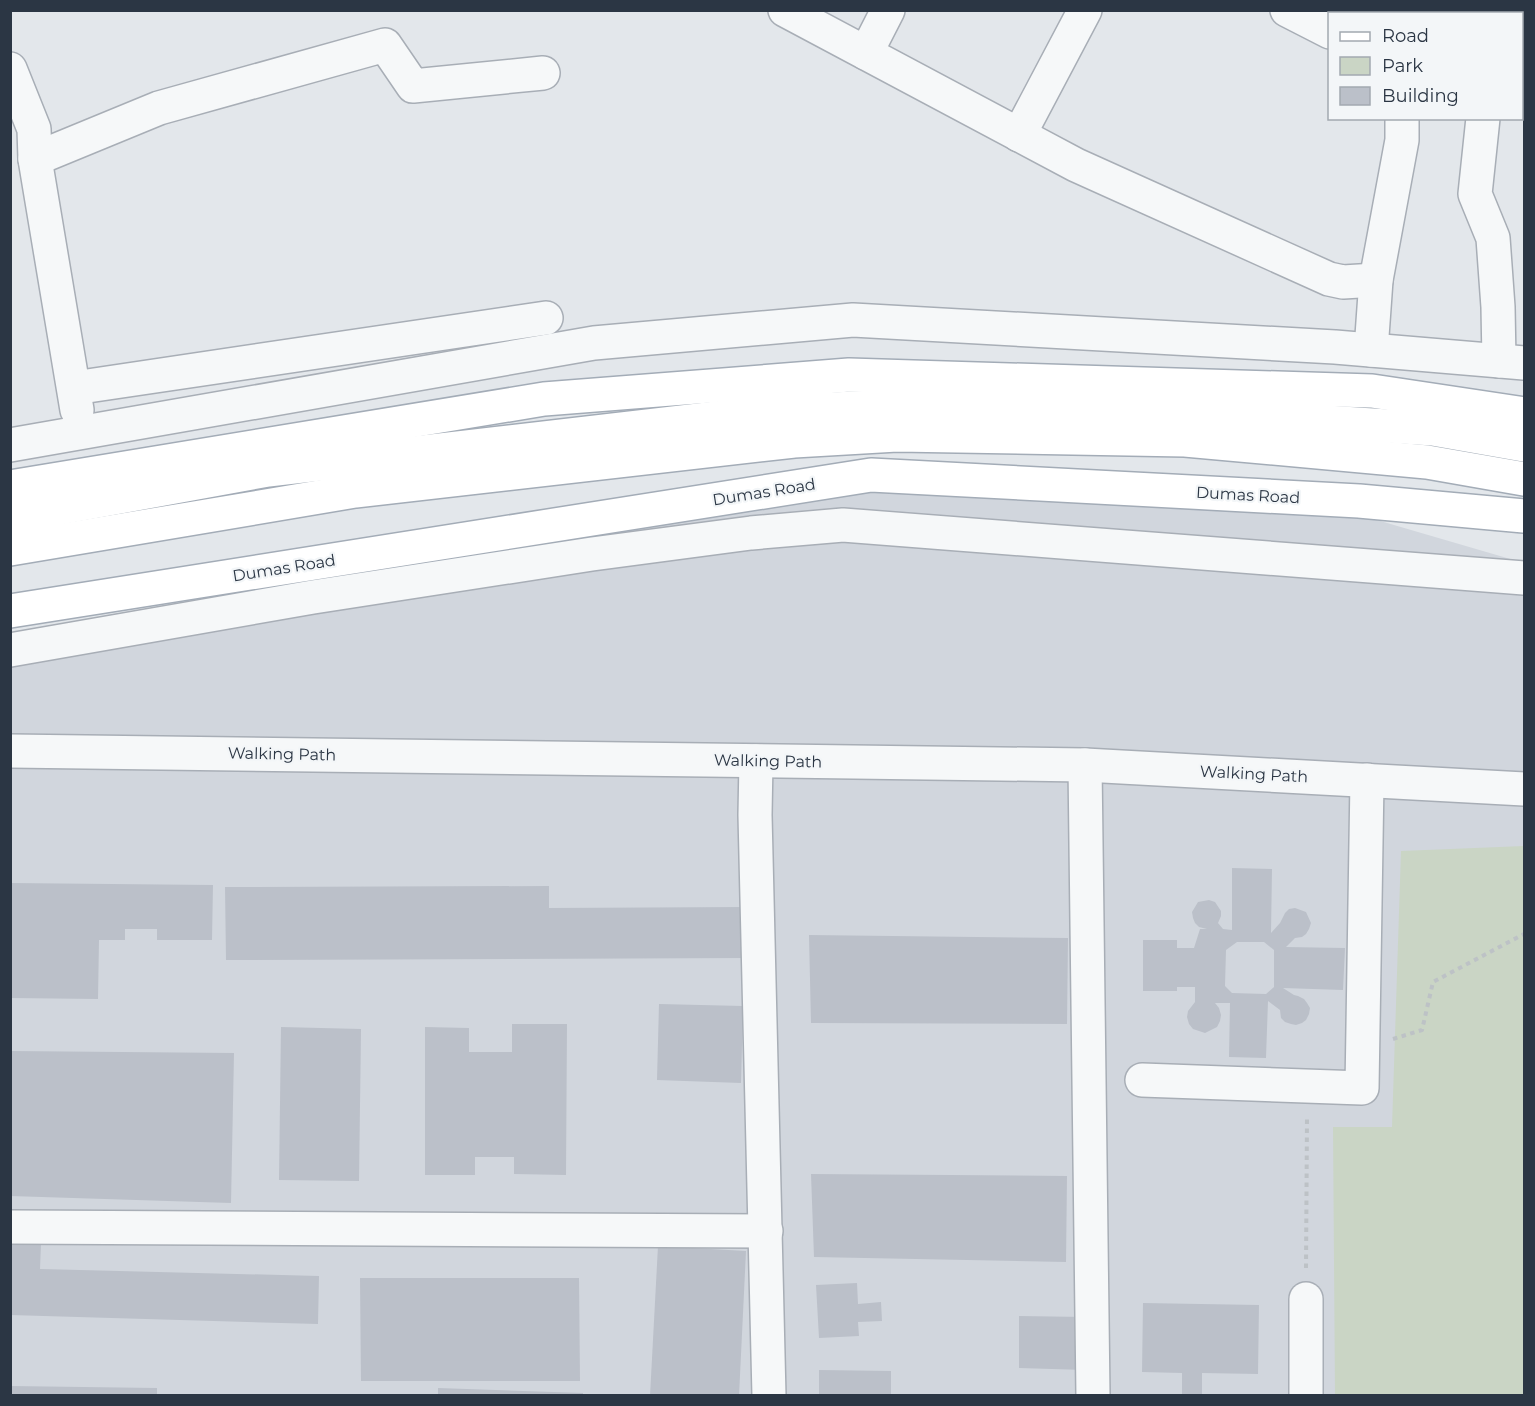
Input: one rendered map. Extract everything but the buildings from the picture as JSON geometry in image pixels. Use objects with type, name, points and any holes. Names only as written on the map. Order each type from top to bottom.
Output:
[{"type":"main road","points":[[10,487],[544,399],[849,375],[1372,391],[1524,414]]},
{"type":"main road","points":[[10,517],[268,470],[779,411],[920,405],[1191,413],[1432,429],[1524,445]]},
{"type":"main road","points":[[10,549],[356,491],[794,441],[897,435],[1185,440],[1427,462],[1524,479]]},
{"type":"main road","name":"Dumas Road","points":[[10,611],[871,475],[1359,501],[1524,516]]},
{"type":"street","points":[[785,10],[1076,165],[1329,279],[1343,282],[1376,280]]},
{"type":"street","points":[[866,53],[888,10]]},
{"type":"street","points":[[1019,135],[1085,10]]},
{"type":"street","points":[[35,159],[159,108],[385,45],[413,86],[543,73]]},
{"type":"street","points":[[10,69],[34,129],[35,159],[81,433]]},
{"type":"street","points":[[1371,350],[1376,280],[1402,140],[1402,120]]},
{"type":"street","points":[[10,445],[594,343],[853,320],[1335,347],[1511,362],[1498,307],[1493,238],[1475,194],[1483,120]]},
{"type":"street","points":[[74,388],[546,318]]},
{"type":"street","points":[[10,650],[313,597],[604,552],[750,533],[843,525],[1524,578]]},
{"type":"street","name":"Walking Path","points":[[10,751],[1085,765],[1524,789]]},
{"type":"street","points":[[756,761],[755,814],[769,1395]]},
{"type":"street","points":[[1085,765],[1093,1395]]},
{"type":"street","points":[[1142,1080],[1362,1088],[1366,780]]},
{"type":"street","points":[[10,1227],[766,1231]]},
{"type":"street","points":[[1306,1299],[1306,1395]]},
{"type":"path","points":[[1363,1049],[1422,1030],[1433,982],[1524,934]]},
{"type":"path","points":[[1306,1299],[1307,1086]]},
{"type":"shaded area","points":[[871,488],[1370,518],[1524,563],[1524,1395],[11,1396],[11,663],[440,539]]},
{"type":"green space","points":[[1524,846],[1524,1395],[1335,1395],[1333,1127],[1392,1127],[1401,851]]}]
